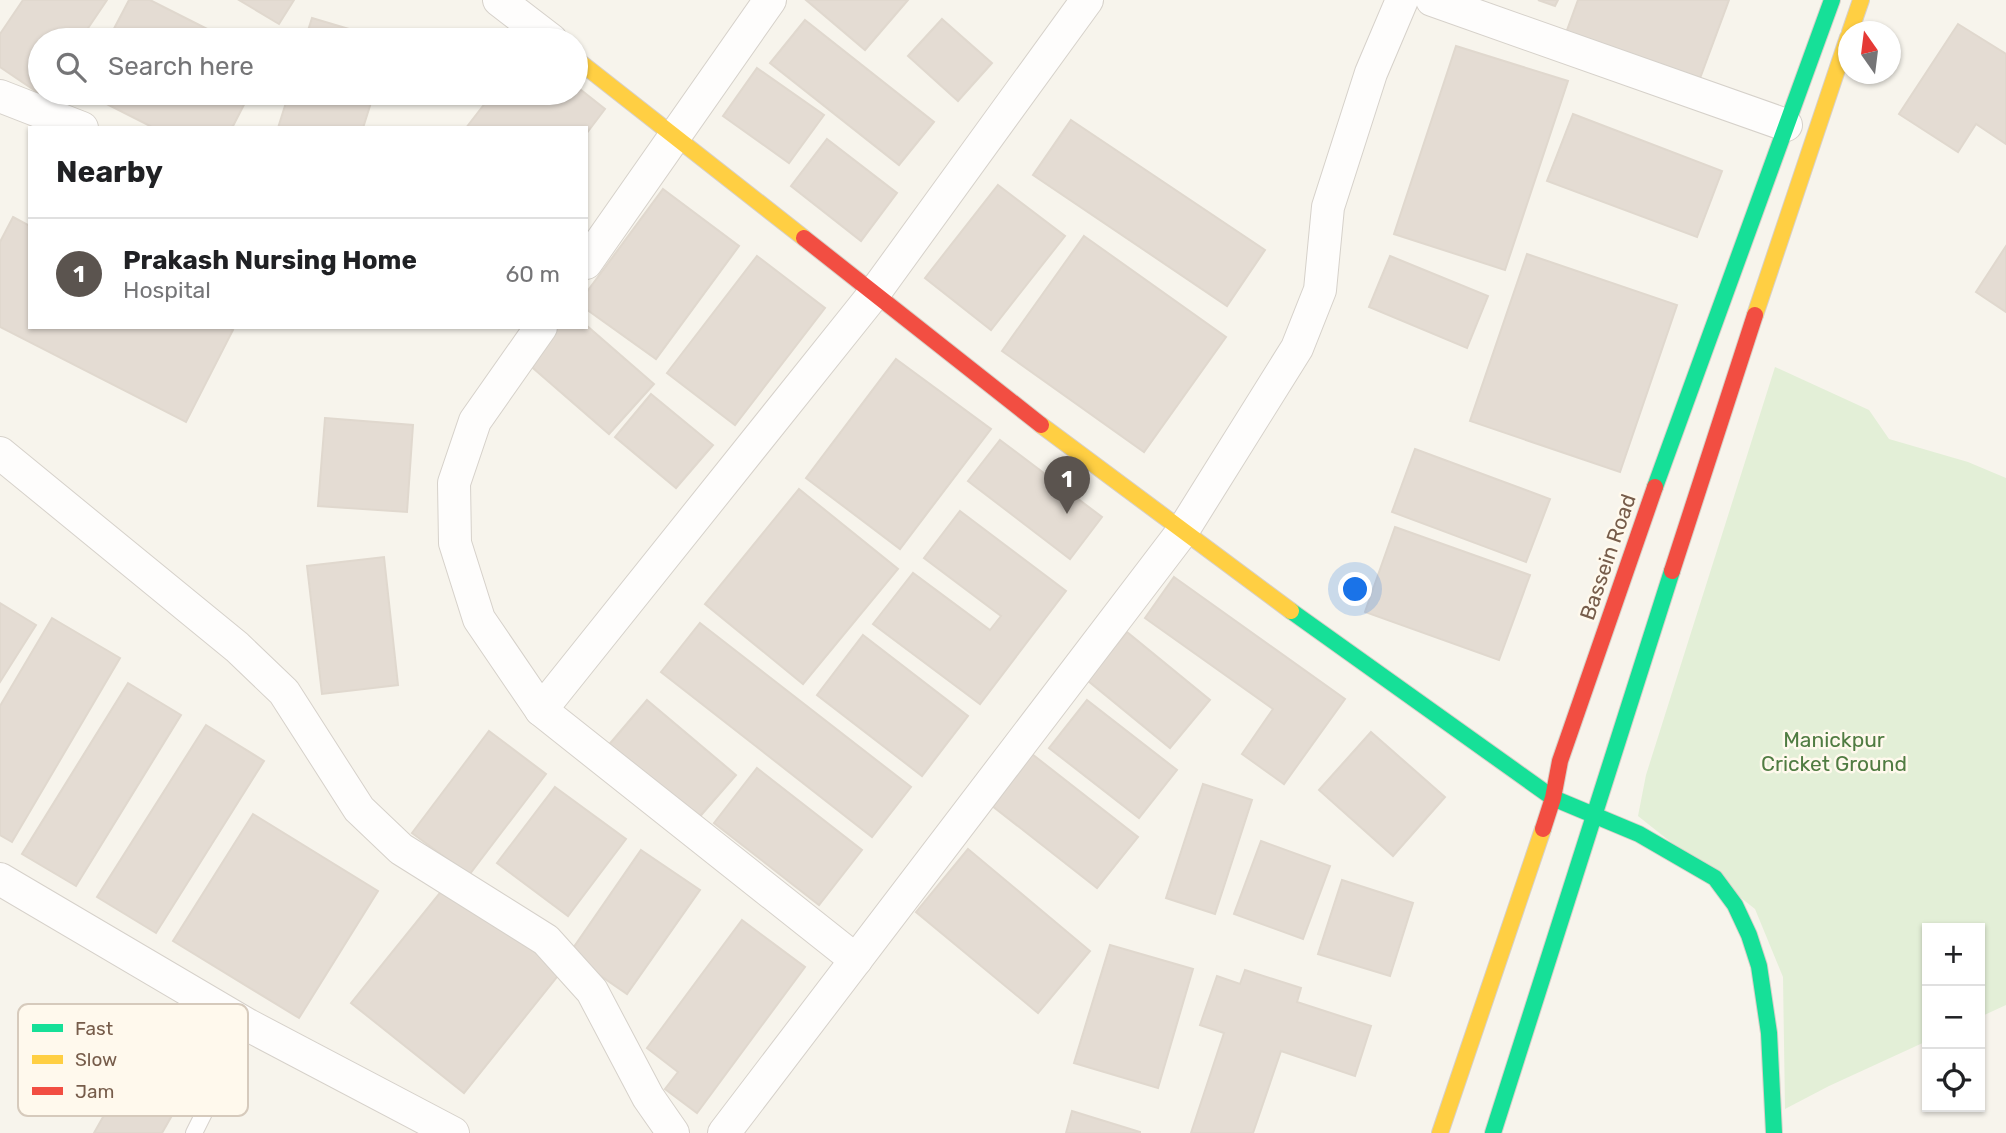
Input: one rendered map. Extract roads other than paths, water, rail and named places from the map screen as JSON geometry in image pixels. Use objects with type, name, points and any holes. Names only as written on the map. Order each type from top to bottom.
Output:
[{"type":"main road","name":"Bassein Road","points":[[1440,1133],[1553,797],[1560,761],[1685,399],[1832,0]]},
{"type":"main road","points":[[1854,21],[1861,0]]},
{"type":"main road","points":[[588,68],[873,295],[1182,532],[1553,797],[1593,812],[1654,841],[1713,876],[1744,918],[1765,994],[1774,1133]]},
{"type":"main road","points":[[1493,1133],[1593,812],[1760,296],[1838,69]]},
{"type":"street","points":[[499,0],[535,28]]},
{"type":"street","points":[[588,260],[770,0]]},
{"type":"street","points":[[541,709],[873,295],[1087,0]]},
{"type":"street","points":[[724,1133],[1182,532],[1297,348],[1320,290],[1328,207],[1371,73],[1402,0]]},
{"type":"street","points":[[1432,0],[1786,125]]},
{"type":"street","points":[[0,96],[77,126]]},
{"type":"street","points":[[540,329],[475,421],[454,483],[455,543],[479,619],[541,709],[856,960]]},
{"type":"street","points":[[0,453],[237,647],[284,692],[359,809],[401,849],[546,940],[592,991],[648,1097],[673,1133]]},
{"type":"street","points":[[0,879],[212,1004]]},
{"type":"street","points":[[248,1025],[453,1133]]},
{"type":"lane","points":[[194,1133],[202,1116]]},
{"type":"place","name":"Prakash Nursing Home","points":[[1067,514]]},
{"type":"park label","name":"Manickpur Cricket Ground","points":[[1834,752]]}]
